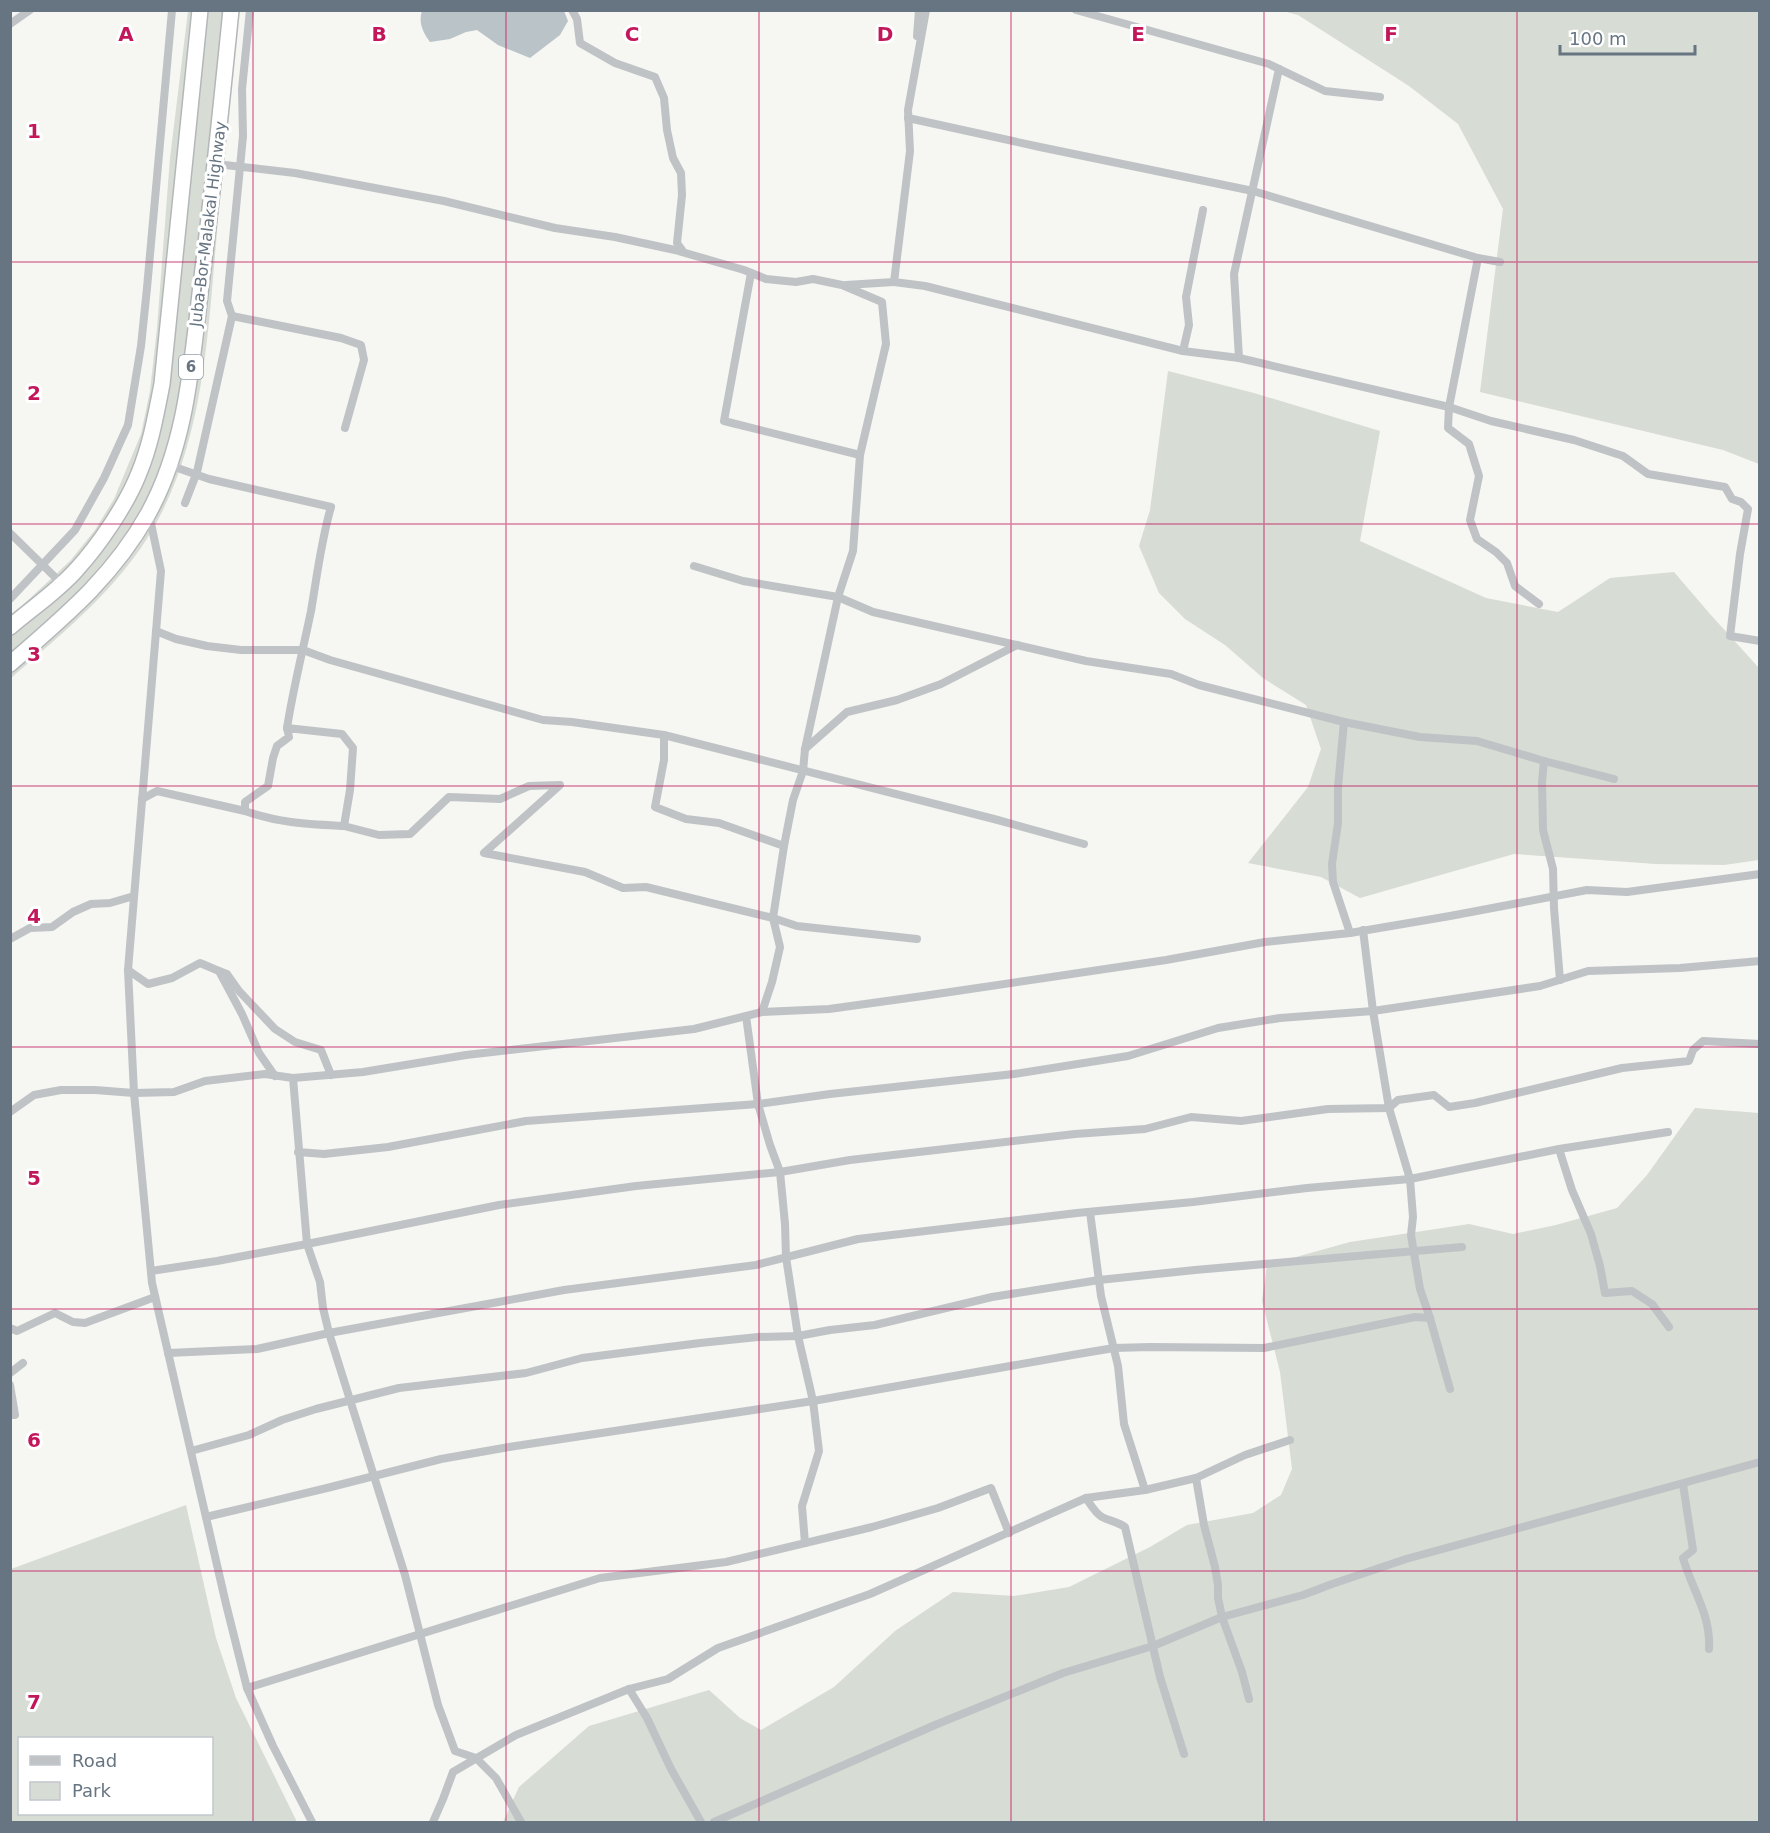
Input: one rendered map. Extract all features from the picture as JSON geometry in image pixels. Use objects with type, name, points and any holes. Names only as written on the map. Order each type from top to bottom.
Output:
[{"type":"highway","name":"Juba-Bor-Malakal Highway","points":[[10,627],[77,570],[124,503],[139,473],[155,423],[162,384],[200,10]]},
{"type":"highway","name":"Juba-Bor-Malakal Highway","points":[[10,664],[74,609],[109,572],[148,513],[170,465],[189,383],[216,164],[231,10]]},
{"type":"street","points":[[10,24],[30,10]]},
{"type":"street","points":[[10,599],[75,530],[104,478],[128,425],[141,346],[172,10]]},
{"type":"street","points":[[185,503],[197,472],[232,316],[227,301],[243,136],[242,89],[250,10]]},
{"type":"street","points":[[572,10],[577,19],[580,43],[615,63],[655,76],[663,98],[673,158],[681,173],[682,195],[677,243],[682,250]]},
{"type":"street","points":[[910,138],[919,10]]},
{"type":"street","points":[[894,282],[910,151],[908,110],[926,10]]},
{"type":"street","points":[[1076,10],[1269,64],[1324,90],[1380,97]]},
{"type":"street","points":[[1239,358],[1234,274],[1280,69]]},
{"type":"street","points":[[908,118],[1253,190],[1478,258],[1500,262]]},
{"type":"street","points":[[216,164],[295,173],[422,197],[555,228],[615,237],[675,250],[766,279],[796,282],[813,279],[842,285],[882,302],[886,344],[860,455],[853,551],[838,597],[805,749],[803,771],[793,800],[783,846],[773,918],[780,947],[762,1012]]},
{"type":"street","points":[[1184,351],[1190,325],[1186,297],[1203,210]]},
{"type":"street","points":[[1478,258],[1449,407],[1448,428],[1469,444],[1479,476],[1470,520],[1476,539],[1496,552],[1507,563],[1515,586],[1539,604]]},
{"type":"street","points":[[751,273],[724,421],[860,455]]},
{"type":"street","points":[[842,285],[894,282],[925,286],[1184,351],[1239,358],[1449,407],[1491,421],[1603,449],[1623,456],[1648,474],[1725,487],[1732,499],[1741,502],[1748,509],[1730,636],[1760,641]]},
{"type":"street","points":[[232,316],[341,338],[361,345],[364,360],[345,428]]},
{"type":"street","points":[[170,465],[209,479],[331,507],[325,528],[303,650],[293,686],[287,728],[289,737],[277,746],[268,786],[245,802],[245,811]]},
{"type":"street","points":[[148,513],[161,571],[128,970],[134,1093],[151,1270],[155,1297],[247,1688],[273,1746],[312,1822]]},
{"type":"street","points":[[10,534],[62,584]]},
{"type":"street","points":[[694,566],[743,581],[838,597],[873,612],[1017,645],[1086,660],[1171,674],[1199,685],[1344,722],[1420,737],[1477,741],[1614,779]]},
{"type":"street","points":[[156,631],[176,639],[207,646],[241,650],[303,650],[330,660],[543,720],[664,735],[1084,844]]},
{"type":"street","points":[[805,749],[847,712],[897,700],[941,684],[1017,645]]},
{"type":"street","points":[[1344,722],[1338,787],[1338,823],[1332,864],[1333,882],[1350,933]]},
{"type":"street","points":[[287,728],[342,734],[353,748],[350,790],[344,826]]},
{"type":"street","points":[[664,735],[663,760],[655,807],[686,819],[719,823],[783,846]]},
{"type":"street","points":[[1544,761],[1543,830],[1553,869],[1560,980]]},
{"type":"street","points":[[142,799],[157,791],[245,811],[269,819],[344,826],[379,835],[410,834],[449,797],[500,799],[529,786],[560,785],[484,853],[585,872],[622,888],[646,887],[797,926],[917,939]]},
{"type":"street","points":[[10,1112],[34,1095],[62,1090],[174,1092],[206,1081],[265,1074],[292,1078],[363,1072],[466,1055],[694,1029],[762,1012],[829,1009],[911,998],[1166,960],[1265,942],[1350,933],[1587,890],[1628,892],[1760,874]]},
{"type":"street","points":[[10,939],[30,928],[52,927],[73,912],[91,904],[110,903],[134,896]]},
{"type":"street","points":[[1363,930],[1373,1011],[1389,1108],[1410,1179],[1413,1217],[1411,1235],[1420,1289],[1450,1389]]},
{"type":"street","points":[[298,1152],[324,1154],[388,1147],[526,1121],[758,1104],[1014,1074],[1128,1056],[1218,1028],[1280,1018],[1373,1011],[1540,986],[1588,971],[1680,968],[1760,961]]},
{"type":"street","points":[[128,970],[148,984],[171,978],[200,963],[227,974],[239,991],[275,1029],[295,1042],[321,1050],[332,1075]]},
{"type":"street","points":[[219,971],[242,1014],[259,1053],[275,1076]]},
{"type":"street","points":[[746,1016],[758,1104],[780,1172],[786,1257],[798,1336],[813,1401],[819,1450],[802,1506],[805,1543]]},
{"type":"street","points":[[151,1270],[217,1261],[499,1205],[636,1186],[780,1172],[886,1155],[1075,1134],[1145,1129],[1191,1117],[1241,1121],[1328,1109],[1389,1108],[1398,1100],[1434,1095],[1449,1107],[1475,1103],[1622,1068],[1689,1061],[1693,1050],[1703,1041],[1760,1044]]},
{"type":"street","points":[[292,1078],[308,1244],[320,1282],[329,1333],[405,1575],[438,1705],[455,1751],[477,1758],[496,1778],[521,1822]]},
{"type":"street","points":[[168,1353],[257,1349],[329,1333],[564,1290],[756,1265],[858,1239],[1307,1188],[1410,1179],[1559,1149],[1668,1132]]},
{"type":"street","points":[[1559,1149],[1572,1190],[1591,1234],[1605,1293],[1632,1291],[1652,1304],[1669,1327]]},
{"type":"street","points":[[1090,1212],[1101,1296],[1118,1366],[1124,1424],[1145,1490]]},
{"type":"street","points":[[191,1451],[249,1435],[282,1420],[316,1409],[399,1388],[526,1373],[582,1358],[758,1337],[798,1336],[875,1325],[992,1297],[1099,1280],[1462,1247]]},
{"type":"street","points":[[10,1328],[17,1331],[55,1313],[73,1322],[85,1323],[155,1297]]},
{"type":"street","points":[[206,1517],[441,1459],[813,1401],[1114,1348],[1264,1348],[1415,1317],[1430,1318]]},
{"type":"street","points":[[10,1373],[23,1363]]},
{"type":"street","points":[[10,1385],[15,1414],[10,1415]]},
{"type":"street","points":[[433,1822],[453,1772],[516,1735],[629,1689],[668,1679],[718,1648],[870,1594],[1086,1498],[1145,1490],[1196,1478],[1245,1455],[1290,1440]]},
{"type":"street","points":[[714,1822],[935,1725],[1063,1673],[1153,1646],[1222,1617],[1303,1595],[1406,1559],[1683,1485],[1760,1462]]},
{"type":"street","points":[[1196,1478],[1204,1525],[1215,1567],[1222,1617],[1249,1699]]},
{"type":"street","points":[[1683,1485],[1693,1550],[1683,1558],[1703,1606],[1710,1636],[1709,1649]]},
{"type":"street","points":[[247,1688],[600,1578],[726,1562],[883,1524],[938,1508],[991,1488],[1009,1533]]},
{"type":"street","points":[[1086,1498],[1095,1512],[1125,1527],[1153,1646],[1184,1754]]},
{"type":"street","points":[[629,1689],[647,1718],[671,1769],[701,1822]]},
{"type":"green space","points":[[188,11],[238,11],[206,346],[194,421],[171,493],[140,549],[107,590],[89,608],[11,678],[11,616],[70,561],[95,530],[114,499],[141,434],[150,391],[157,328],[170,158]]},
{"type":"green space","points":[[1283,11],[1759,11],[1759,464],[1723,450],[1480,392],[1503,209],[1458,124],[1409,86],[1298,15]]},
{"type":"green space","points":[[1168,371],[1254,393],[1380,431],[1360,541],[1486,598],[1558,612],[1610,578],[1674,572],[1759,668],[1759,860],[1724,865],[1656,864],[1514,854],[1360,898],[1321,877],[1248,863],[1308,787],[1321,749],[1306,705],[1263,678],[1225,645],[1185,619],[1159,593],[1139,546],[1150,510]]},
{"type":"green space","points":[[1695,1108],[1759,1113],[1759,1822],[503,1822],[519,1787],[589,1726],[709,1690],[740,1718],[761,1730],[834,1687],[895,1631],[953,1592],[1014,1596],[1069,1587],[1150,1547],[1187,1525],[1253,1513],[1281,1495],[1292,1469],[1280,1372],[1262,1301],[1267,1265],[1350,1242],[1469,1224],[1513,1234],[1617,1208],[1647,1175]]},
{"type":"green space","points":[[186,1505],[216,1638],[236,1698],[297,1822],[11,1822],[11,1569]]},
{"type":"shaded area","points":[[422,11],[564,11],[568,21],[560,35],[530,58],[498,45],[477,30],[450,39],[430,42],[422,27]]}]
